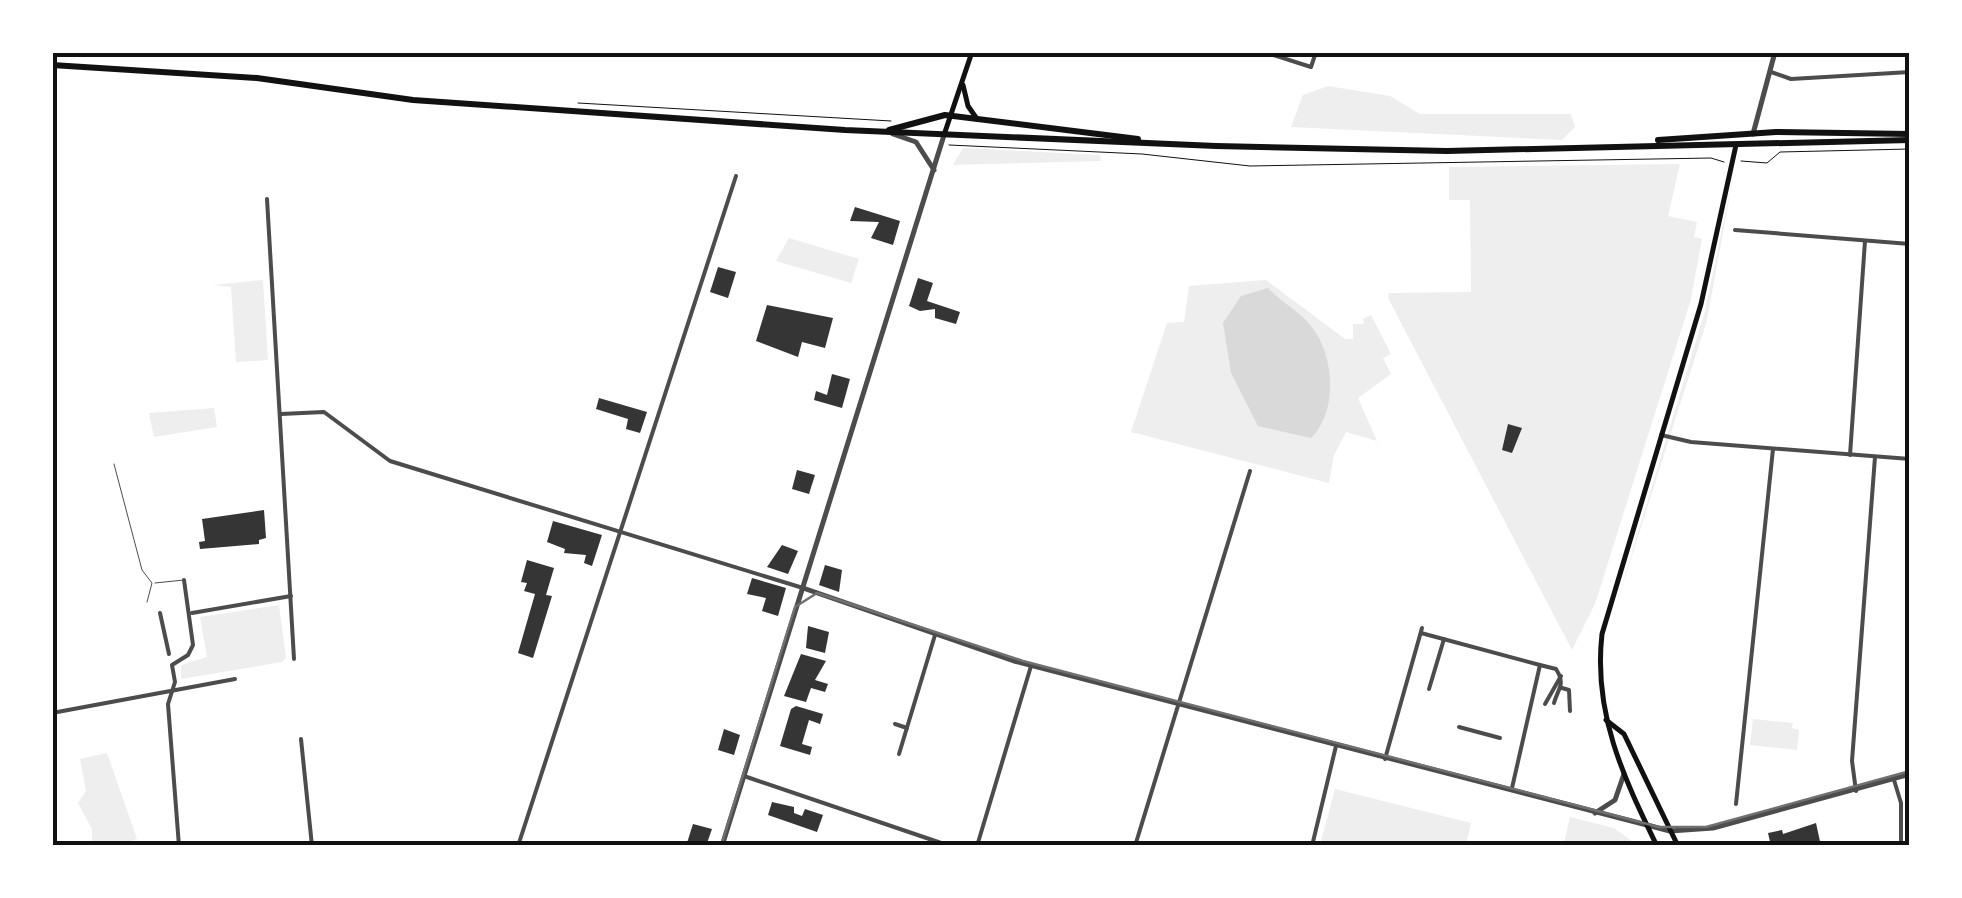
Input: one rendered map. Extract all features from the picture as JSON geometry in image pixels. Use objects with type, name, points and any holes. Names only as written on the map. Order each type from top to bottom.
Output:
[{"type":"main road","points":[[945,132],[972,52]]},
{"type":"main road","points":[[52,64],[268,79],[403,100],[886,132],[1442,150],[1637,143],[1738,134],[1910,137]]},
{"type":"main road","points":[[963,82],[966,102],[977,118]]},
{"type":"main road","points":[[886,132],[908,122],[950,115],[1169,143]]},
{"type":"main road","points":[[1657,846],[1624,774],[1605,719],[1600,688],[1602,634],[1701,304],[1738,134]]},
{"type":"main road","points":[[1751,146],[1754,134]]},
{"type":"main road","points":[[1637,143],[1751,146],[1910,137]]},
{"type":"main road","points":[[1605,719],[1624,734],[1678,846]]},
{"type":"street","points":[[1264,52],[1311,67],[1316,52]]},
{"type":"street","points":[[1754,134],[1775,52]]},
{"type":"street","points":[[1769,71],[1792,79],[1910,72]]},
{"type":"street","points":[[886,132],[916,142],[934,170]]},
{"type":"street","points":[[722,846],[945,132]]},
{"type":"street","points":[[518,846],[736,176]]},
{"type":"street","points":[[266,199],[294,659]]},
{"type":"street","points":[[1735,230],[1910,244]]},
{"type":"street","points":[[1850,455],[1865,241]]},
{"type":"street","points":[[281,414],[324,412],[390,461],[803,588],[1031,666],[1648,828],[1714,828],[1910,774]]},
{"type":"street","points":[[1661,436],[1910,459]]},
{"type":"street","points":[[1736,804],[1773,449]]},
{"type":"street","points":[[1856,791],[1852,761],[1875,457]]},
{"type":"street","points":[[1135,846],[1250,471]]},
{"type":"street","points":[[179,846],[169,693],[174,682],[172,665],[188,655],[193,645],[184,580]]},
{"type":"street","points":[[191,613],[290,596]]},
{"type":"street","points":[[160,613],[168,654]]},
{"type":"street","points":[[1385,759],[1422,630],[1556,668],[1562,688],[1554,702]]},
{"type":"street","points":[[899,754],[936,635]]},
{"type":"street","points":[[1429,690],[1444,639]]},
{"type":"street","points":[[1511,792],[1540,665]]},
{"type":"street","points":[[977,846],[1031,666]]},
{"type":"street","points":[[1545,704],[1561,676]]},
{"type":"street","points":[[52,713],[235,678]]},
{"type":"street","points":[[1562,688],[1568,690],[1570,711]]},
{"type":"street","points":[[895,724],[907,728]]},
{"type":"street","points":[[1459,727],[1500,738]]},
{"type":"street","points":[[302,739],[312,846]]},
{"type":"street","points":[[1312,846],[1336,746]]},
{"type":"street","points":[[1593,814],[1615,800],[1624,774]]},
{"type":"street","points":[[744,776],[950,846]]},
{"type":"street","points":[[1894,780],[1900,804],[1901,846]]},
{"type":"lane","points":[[114,464],[142,570],[152,584]]},
{"type":"lane","points":[[152,584],[184,580]]},
{"type":"lane","points":[[147,602],[152,584]]},
{"type":"lane","points":[[168,654],[172,665]]},
{"type":"path","points":[[570,102],[900,119]]},
{"type":"path","points":[[952,146],[1142,154],[1250,166],[1463,160],[1711,158],[1724,162]]},
{"type":"path","points":[[1740,162],[1767,163],[1780,152],[1910,149]]},
{"type":"shaded area","points":[[1328,86],[1390,96],[1420,114],[1571,114],[1575,127],[1562,140],[1291,127],[1303,95]]},
{"type":"shaded area","points":[[963,148],[1100,155],[1101,161],[953,165]]},
{"type":"shaded area","points":[[1680,164],[1668,216],[1697,222],[1694,237],[1702,239],[1691,299],[1595,604],[1572,650],[1388,298],[1389,293],[1471,292],[1470,200],[1449,200],[1449,167]]},
{"type":"shaded area","points":[[1735,167],[1707,320],[1613,615],[1705,311]]},
{"type":"shaded area","points":[[789,238],[859,259],[851,283],[776,261]]},
{"type":"shaded area","points":[[263,280],[268,360],[236,362],[231,287],[213,285]]},
{"type":"shaded area","points":[[1266,280],[1345,339],[1353,339],[1353,324],[1364,324],[1363,319],[1371,315],[1391,354],[1383,358],[1391,374],[1358,398],[1377,441],[1346,432],[1334,455],[1329,483],[1131,432],[1167,323],[1184,322],[1189,286]]},
{"type":"shaded area","points":[[1268,288],[1306,321],[1325,352],[1329,399],[1320,427],[1311,438],[1258,426],[1231,373],[1223,323],[1241,296]]},
{"type":"shaded area","points":[[214,408],[217,427],[154,437],[149,413]]},
{"type":"shaded area","points":[[279,605],[286,658],[282,662],[181,679],[181,665],[207,657],[200,617]]},
{"type":"shaded area","points":[[1753,719],[1793,723],[1792,728],[1799,730],[1797,750],[1750,745]]},
{"type":"shaded area","points":[[107,753],[137,839],[121,845],[92,845],[92,829],[78,803],[86,791],[80,759]]},
{"type":"shaded area","points":[[1335,789],[1471,823],[1466,845],[1320,845]]},
{"type":"shaded area","points":[[1570,817],[1614,828],[1637,845],[1564,843]]},
{"type":"building","points":[[855,207],[900,221],[893,245],[871,238],[879,222],[850,221]]},
{"type":"building","points":[[718,267],[736,272],[728,298],[710,292]]},
{"type":"building","points":[[918,278],[933,283],[927,301],[960,312],[956,324],[935,318],[935,309],[920,311],[909,306]]},
{"type":"building","points":[[767,305],[833,318],[825,348],[802,342],[798,357],[756,341]]},
{"type":"building","points":[[832,374],[850,379],[842,408],[814,400],[816,391],[827,395]]},
{"type":"building","points":[[599,398],[647,412],[640,433],[626,429],[628,419],[596,409]]},
{"type":"building","points":[[1508,424],[1522,428],[1512,453],[1502,450]]},
{"type":"building","points":[[797,470],[815,475],[809,494],[792,489]]},
{"type":"building","points":[[264,510],[266,538],[259,540],[259,544],[200,549],[199,542],[205,541],[202,519]]},
{"type":"building","points":[[553,521],[602,535],[592,566],[584,563],[586,555],[564,553],[565,549],[547,542]]},
{"type":"building","points":[[782,545],[798,551],[788,574],[767,567]]},
{"type":"building","points":[[527,560],[554,568],[546,595],[552,596],[533,658],[518,653],[535,594],[524,591],[527,583],[521,582]]},
{"type":"building","points":[[825,565],[842,570],[839,592],[819,585]]},
{"type":"building","points":[[752,578],[786,588],[778,616],[762,611],[766,598],[747,594]]},
{"type":"building","points":[[808,626],[829,632],[825,653],[806,648]]},
{"type":"building","points":[[801,654],[826,661],[815,680],[828,684],[825,692],[811,688],[806,702],[784,696]]},
{"type":"building","points":[[796,706],[823,714],[820,724],[809,720],[802,744],[812,747],[810,755],[780,746],[791,709]]},
{"type":"building","points":[[724,729],[740,735],[734,755],[718,750]]},
{"type":"building","points":[[772,802],[794,807],[794,813],[802,816],[805,809],[823,815],[817,832],[768,815]]},
{"type":"building","points":[[1816,823],[1821,846],[1771,846],[1768,833],[1782,830],[1783,834]]},
{"type":"building","points":[[693,824],[712,829],[706,846],[686,846]]},
{"type":"tram line","points":[[721,846],[795,607],[817,593],[1023,661],[1659,827],[1706,827],[1910,771]]}]
